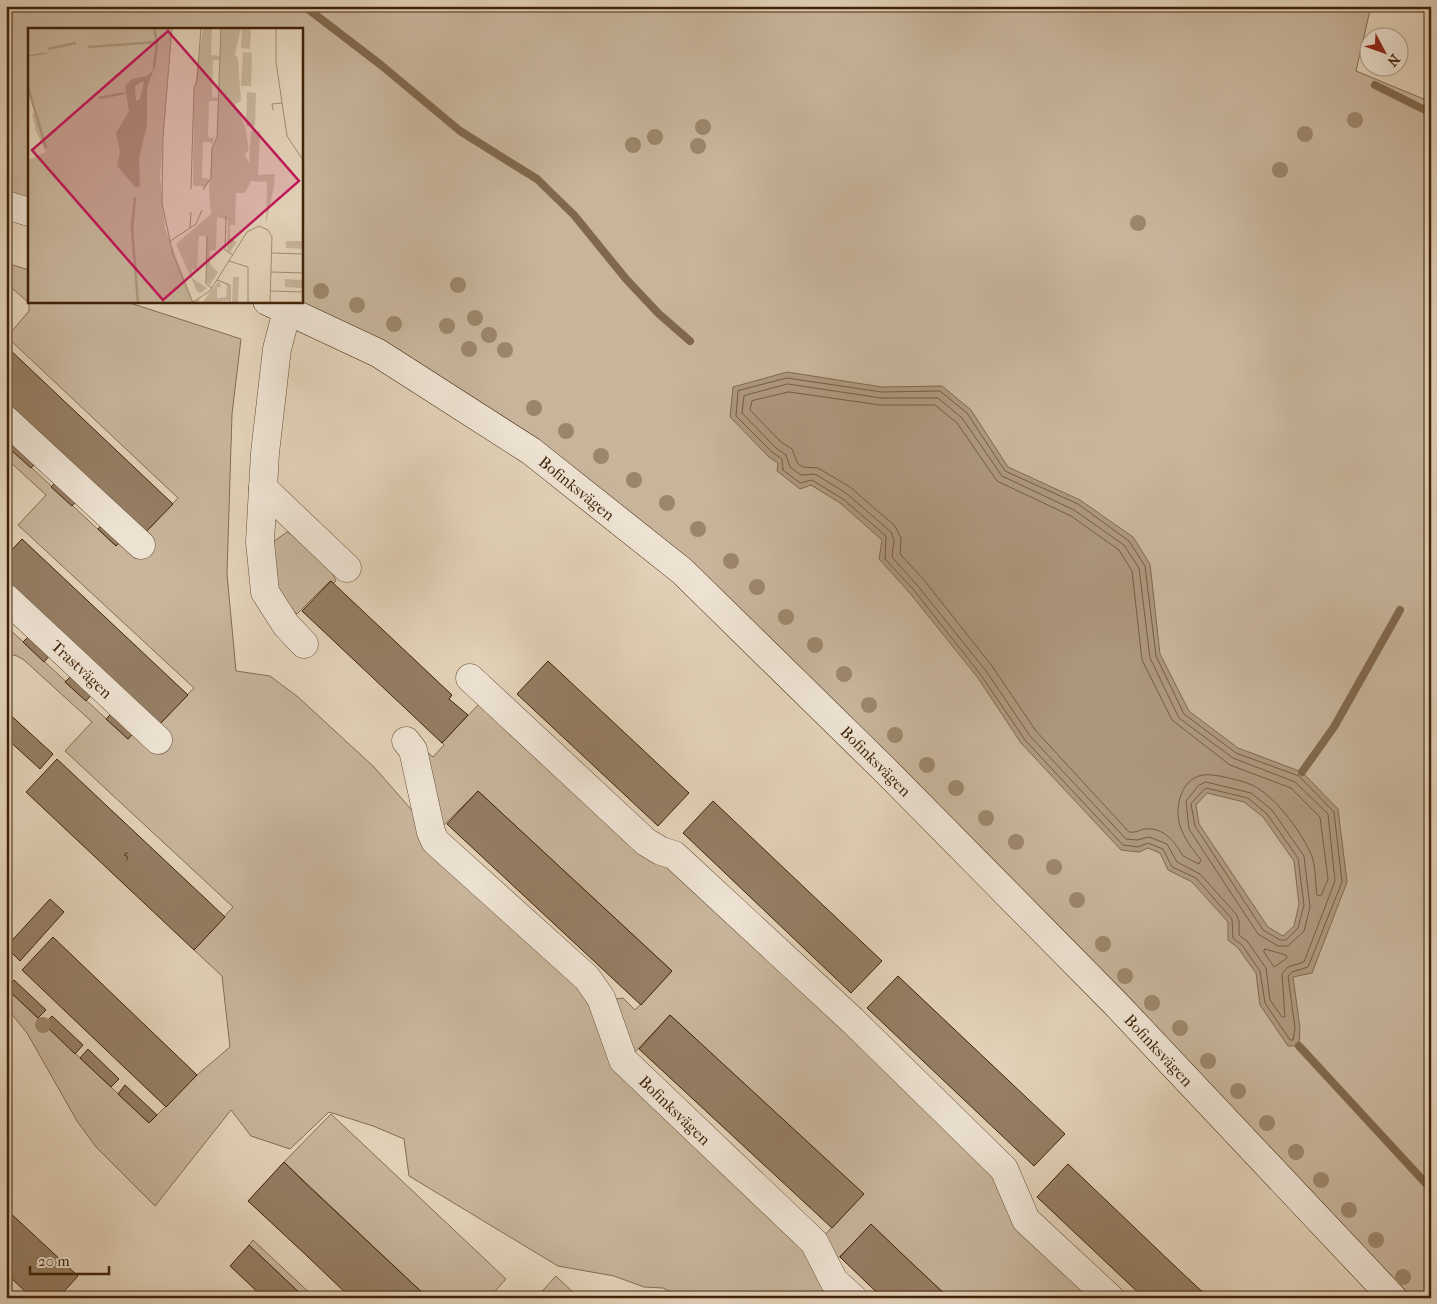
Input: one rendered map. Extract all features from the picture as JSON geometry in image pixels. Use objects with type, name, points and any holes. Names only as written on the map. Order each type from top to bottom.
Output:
[{"type":"street","points":[[6,205],[28,212]]},
{"type":"street","name":"Bofinksvägen","points":[[304,644],[286,625],[265,592],[260,542],[263,488],[277,349],[277,306],[378,353],[531,451],[682,571],[885,770],[1115,1002],[1393,1298]]},
{"type":"street","points":[[6,420],[142,546]]},
{"type":"street","points":[[263,488],[347,568]]},
{"type":"street","name":"Trastvägen","points":[[6,598],[158,740]]},
{"type":"street","points":[[470,678],[646,842],[661,851],[674,855],[852,1020],[1004,1169],[1026,1220],[1110,1298]]},
{"type":"street","name":"Bofinksvägen","points":[[406,741],[412,750],[431,832],[435,840],[591,983],[601,998],[623,1060],[814,1242],[834,1280],[853,1298]]},
{"type":"shaded area","points":[[6,6],[1371,6],[1366,28],[1360,28],[1360,54],[1356,71],[1360,73],[1360,78],[1373,78],[1431,102],[1431,1298],[1393,1298],[885,770],[531,451],[269,302],[302,302],[302,28],[28,28],[28,212],[6,205]]},
{"type":"shaded area","points":[[6,263],[28,270],[28,302],[127,302],[241,339],[232,414],[227,574],[236,671],[270,676],[298,697],[374,767],[431,832],[587,978],[623,1060],[853,1298],[683,1298],[663,1288],[644,1287],[614,1276],[558,1266],[409,1176],[404,1139],[373,1126],[329,1112],[290,1149],[251,1136],[231,1110],[155,1206],[96,1147],[77,1121],[27,1033],[6,1007],[6,988],[149,1123],[197,1075],[230,1047],[222,976],[194,950],[233,907],[65,751],[92,722],[24,660],[15,655],[6,659],[6,626],[128,739],[135,731],[155,729],[194,688],[18,525],[46,495],[6,458],[6,444],[116,546],[123,538],[142,536],[178,498],[7,337],[29,311],[29,303],[6,283]]},
{"type":"shaded area","points":[[287,532],[322,559],[336,581],[334,583],[330,581],[297,614],[283,598],[274,572],[273,542]]},
{"type":"shaded area","points":[[479,704],[672,865],[988,1161],[1099,1298],[949,1298],[871,1225],[832,1264],[820,1240],[863,1194],[670,1015],[634,1053],[609,1000],[623,998],[635,1010],[672,971],[478,791],[439,830],[418,744],[433,757],[444,745],[442,743]]},
{"type":"shaded area","points":[[331,1114],[506,1279],[489,1298],[428,1298],[284,1162]]},
{"type":"shaded area","points":[[253,1240],[315,1298],[305,1298],[249,1245]]},
{"type":"shaded area","points":[[556,1276],[579,1298],[536,1298]]},
{"type":"water","points":[[787,372],[882,387],[942,386],[971,410],[1008,467],[1080,500],[1133,537],[1150,564],[1160,654],[1189,711],[1238,748],[1302,772],[1338,809],[1347,882],[1312,973],[1293,977],[1300,1028],[1299,1046],[1288,1046],[1260,1005],[1256,973],[1238,948],[1228,940],[1228,922],[1192,882],[1168,870],[1160,853],[1148,848],[1139,852],[1121,850],[1021,743],[978,678],[909,592],[879,559],[882,540],[840,503],[811,485],[800,489],[777,471],[778,463],[769,457],[730,417],[733,387]],"holes":[[[1207,793],[1244,802],[1263,817],[1294,861],[1299,904],[1294,926],[1283,936],[1268,927],[1199,824],[1196,805]]]},
{"type":"building","points":[[7,347],[173,504],[142,536],[6,408]]},
{"type":"building","points":[[18,441],[38,460],[31,468],[10,449]]},
{"type":"building","points":[[59,479],[79,498],[72,506],[51,487]]},
{"type":"building","points":[[105,521],[123,538],[116,546],[98,529]]},
{"type":"building","points":[[22,539],[188,695],[155,729],[6,589],[6,556]]},
{"type":"building","points":[[331,581],[452,695],[449,699],[468,715],[442,743],[302,611]]},
{"type":"building","points":[[31,634],[51,654],[44,662],[23,642]]},
{"type":"building","points":[[548,661],[689,793],[658,826],[517,694]]},
{"type":"building","points":[[73,674],[93,693],[86,701],[65,682]]},
{"type":"building","points":[[6,711],[53,754],[40,769],[6,738]]},
{"type":"building","points":[[114,711],[135,731],[128,739],[106,719]]},
{"type":"building","points":[[57,759],[225,917],[194,950],[26,792]]},
{"type":"building","points":[[478,791],[672,971],[641,1005],[447,824]]},
{"type":"building","points":[[713,801],[882,961],[851,993],[683,833]]},
{"type":"building","points":[[50,899],[64,912],[20,961],[6,947]]},
{"type":"building","points":[[53,937],[197,1075],[166,1107],[22,970]]},
{"type":"building","points":[[898,976],[1065,1134],[1034,1166],[867,1008]]},
{"type":"building","points":[[14,980],[46,1010],[38,1018],[6,988]]},
{"type":"building","points":[[670,1015],[864,1194],[832,1228],[639,1049]]},
{"type":"building","points":[[52,1016],[83,1045],[75,1054],[44,1024]]},
{"type":"building","points":[[88,1049],[119,1079],[111,1087],[80,1058]]},
{"type":"building","points":[[125,1085],[157,1115],[149,1123],[118,1094]]},
{"type":"building","points":[[284,1162],[428,1298],[351,1298],[248,1201]]},
{"type":"building","points":[[1068,1164],[1209,1298],[1144,1298],[1037,1197]]},
{"type":"building","points":[[6,1209],[78,1276],[58,1298],[32,1298],[6,1273]]},
{"type":"building","points":[[871,1224],[949,1298],[883,1298],[868,1284],[840,1257]]},
{"type":"building","points":[[249,1245],[305,1298],[264,1298],[230,1266]]},
{"type":"waterway","points":[[304,6],[381,65],[460,131],[537,179],[574,215],[626,279],[659,314],[690,341]]},
{"type":"waterway","points":[[1375,85],[1431,113]]},
{"type":"waterway","points":[[1302,772],[1334,727],[1400,610]]},
{"type":"waterway","points":[[1299,1046],[1431,1189]]}]
